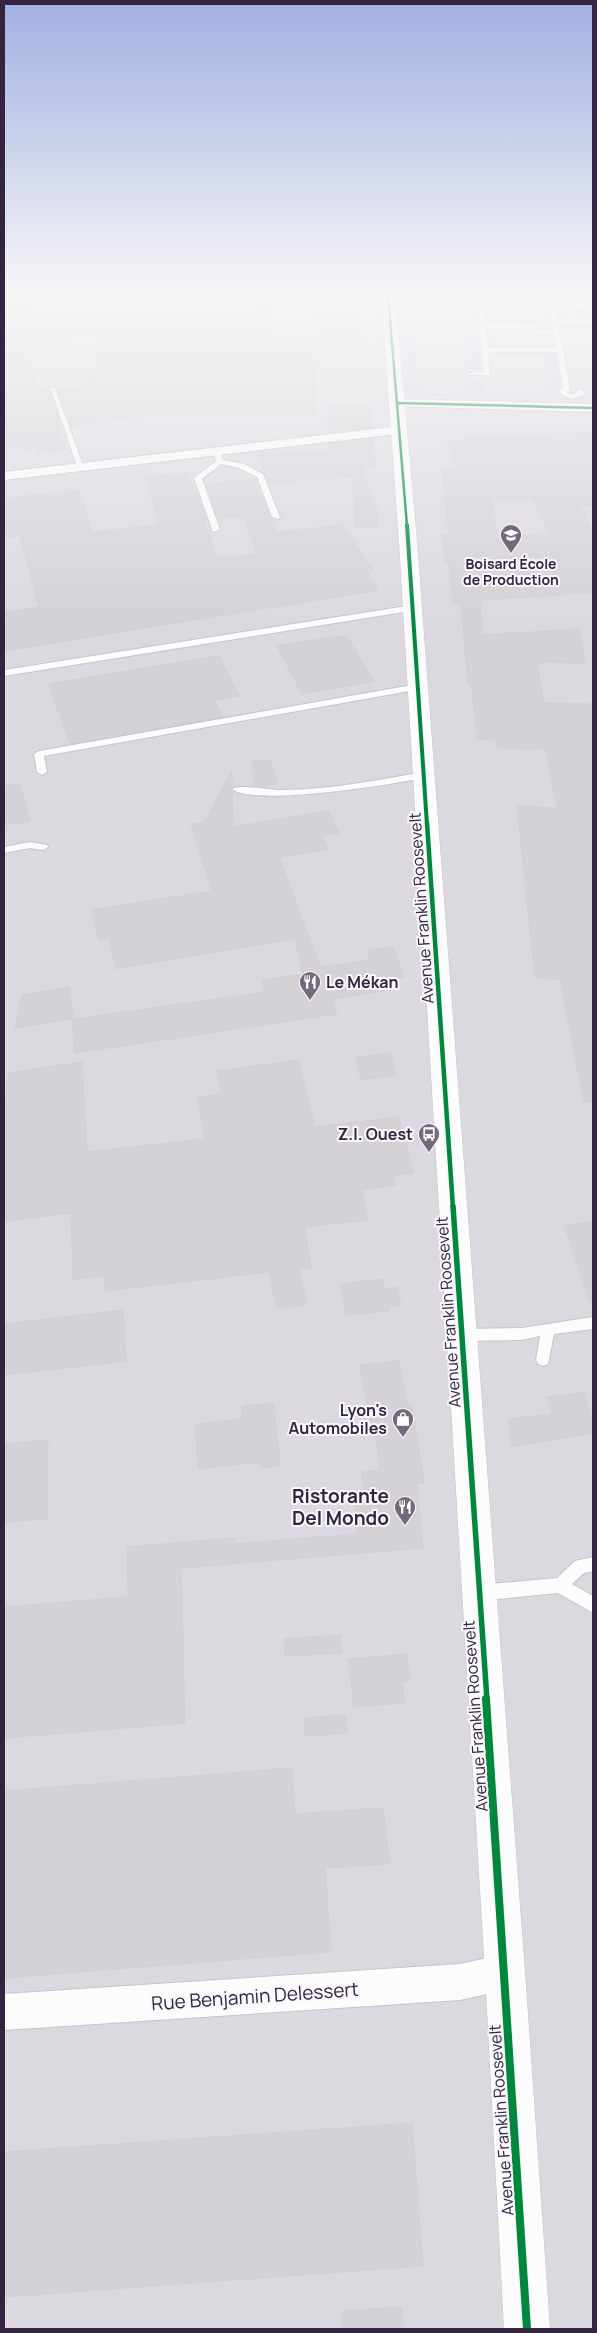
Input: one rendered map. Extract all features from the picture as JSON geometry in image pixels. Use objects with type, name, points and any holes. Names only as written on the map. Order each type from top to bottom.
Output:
[{"type":"street","name":"Avenue Franklin Roosevelt","points":[[398,403],[505,1972],[527,2329]]},
{"type":"street","points":[[4,476],[82,466],[218,457],[399,416],[593,408]]},
{"type":"street","name":"Rue Benjamin Delessert","points":[[4,2012],[460,1982],[505,1972]]},
{"type":"lane","points":[[58,403],[82,466]]},
{"type":"lane","points":[[216,530],[198,478],[218,457],[260,476],[276,517]]},
{"type":"lane","points":[[4,673],[413,608]]},
{"type":"lane","points":[[42,772],[39,754],[418,687]]},
{"type":"lane","points":[[237,789],[261,794],[340,787],[424,775]]},
{"type":"lane","points":[[4,850],[30,845],[43,847]]},
{"type":"lane","points":[[462,1335],[522,1334],[593,1323]]},
{"type":"lane","points":[[543,1360],[548,1329]]},
{"type":"lane","points":[[560,1585],[580,1566],[593,1564]]},
{"type":"lane","points":[[479,1593],[560,1585],[593,1605]]},
{"type":"shaded area","points":[[4,403],[593,403],[593,2329],[4,2329]]},
{"type":"building","points":[[4,403],[53,403],[61,426],[58,426],[66,450],[38,453],[37,448],[21,451],[20,446],[4,448]]},
{"type":"building","points":[[62,403],[314,403],[314,415],[153,415],[70,425]]},
{"type":"building","points":[[327,406],[373,407],[373,427],[328,432]]},
{"type":"building","points":[[593,432],[593,505],[580,506],[593,531],[593,593],[480,600],[482,635],[579,629],[585,663],[537,662],[544,703],[593,704],[593,1101],[584,1102],[560,979],[535,978],[517,806],[557,808],[546,749],[497,748],[496,740],[478,739],[471,683],[468,683],[461,603],[453,603],[449,563],[446,563],[442,535],[449,535],[442,470],[459,470],[446,440]],"holes":[[[492,499],[533,499],[551,536],[497,535]]]},
{"type":"building","points":[[373,439],[375,466],[362,467],[378,512],[378,527],[355,527],[353,477],[288,481],[289,484],[269,485],[258,455],[328,450],[328,444]]},
{"type":"building","points":[[187,473],[192,485],[194,485],[207,520],[204,520],[217,558],[257,554],[243,516],[218,519],[206,484],[254,479],[276,532],[344,525],[373,570],[367,571],[379,590],[4,651],[4,612],[39,607],[20,535],[4,538],[4,499],[79,490],[92,532],[160,525],[145,476]]},
{"type":"building","points":[[347,636],[374,681],[302,694],[277,646]]},
{"type":"building","points":[[219,656],[239,696],[214,700],[223,717],[70,744],[49,684]]},
{"type":"building","points":[[270,760],[277,784],[255,786],[252,761]]},
{"type":"building","points":[[232,770],[232,787],[230,790],[232,791],[233,827],[329,811],[339,833],[322,836],[328,849],[279,857],[320,967],[370,960],[367,950],[393,947],[404,977],[380,980],[384,991],[332,999],[337,1014],[75,1053],[72,1019],[15,1028],[22,995],[69,987],[74,1019],[265,992],[262,980],[303,974],[295,939],[116,969],[109,938],[99,940],[92,910],[212,891],[191,824],[204,823]]},
{"type":"building","points":[[20,784],[30,821],[6,825],[4,786]]},
{"type":"building","points":[[390,1053],[396,1075],[361,1080],[356,1057]]},
{"type":"building","points":[[298,1060],[315,1127],[399,1117],[413,1173],[393,1175],[396,1185],[362,1190],[368,1220],[305,1227],[311,1268],[299,1269],[307,1304],[277,1309],[269,1272],[105,1291],[105,1276],[73,1279],[71,1213],[4,1221],[4,1104],[9,1073],[82,1062],[87,1152],[205,1139],[198,1097],[221,1094],[217,1071]]},
{"type":"building","points":[[593,1222],[593,1302],[590,1302],[564,1225]]},
{"type":"building","points":[[382,1279],[384,1289],[397,1287],[401,1305],[388,1306],[389,1311],[346,1315],[341,1284]]},
{"type":"building","points":[[123,1310],[126,1361],[4,1375],[4,1324]]},
{"type":"building","points":[[399,1361],[407,1404],[412,1404],[424,1483],[417,1484],[423,1548],[181,1568],[185,1723],[4,1738],[4,1607],[128,1597],[127,1547],[235,1538],[235,1544],[357,1534],[355,1500],[365,1500],[362,1472],[380,1470],[375,1429],[372,1430],[360,1365]]},
{"type":"building","points":[[584,1393],[593,1423],[593,1433],[512,1447],[509,1419],[552,1414],[547,1397]]},
{"type":"building","points":[[274,1403],[280,1466],[260,1468],[260,1462],[198,1469],[195,1424],[243,1419],[242,1406]]},
{"type":"building","points":[[48,1440],[47,1519],[4,1522],[4,1444]]},
{"type":"building","points":[[340,1635],[341,1653],[285,1656],[284,1639]]},
{"type":"building","points":[[406,1654],[410,1681],[402,1682],[405,1703],[354,1707],[348,1659]]},
{"type":"building","points":[[346,1715],[347,1733],[305,1736],[304,1718]]},
{"type":"building","points":[[292,1768],[295,1814],[383,1808],[390,1864],[325,1868],[331,1952],[4,1978],[4,1791]]},
{"type":"building","points":[[412,2123],[423,2266],[4,2297],[4,2152]]},
{"type":"building","points":[[402,2307],[403,2329],[343,2329],[342,2311]]},
{"type":"cycle path","points":[[397,403],[408,542],[505,1972],[527,2329]]},
{"type":"cycle path","points":[[398,403],[593,408]]},
{"type":"place","name":"Boisard École de Production","points":[[511,554]]},
{"type":"place","name":"Le Mékan","points":[[310,1001]]},
{"type":"place","name":"Z.I. Ouest","points":[[429,1153]]},
{"type":"place","name":"Lyon's Automobiles","points":[[403,1438]]},
{"type":"place","name":"Ristorante Del Mondo","points":[[405,1526]]}]
